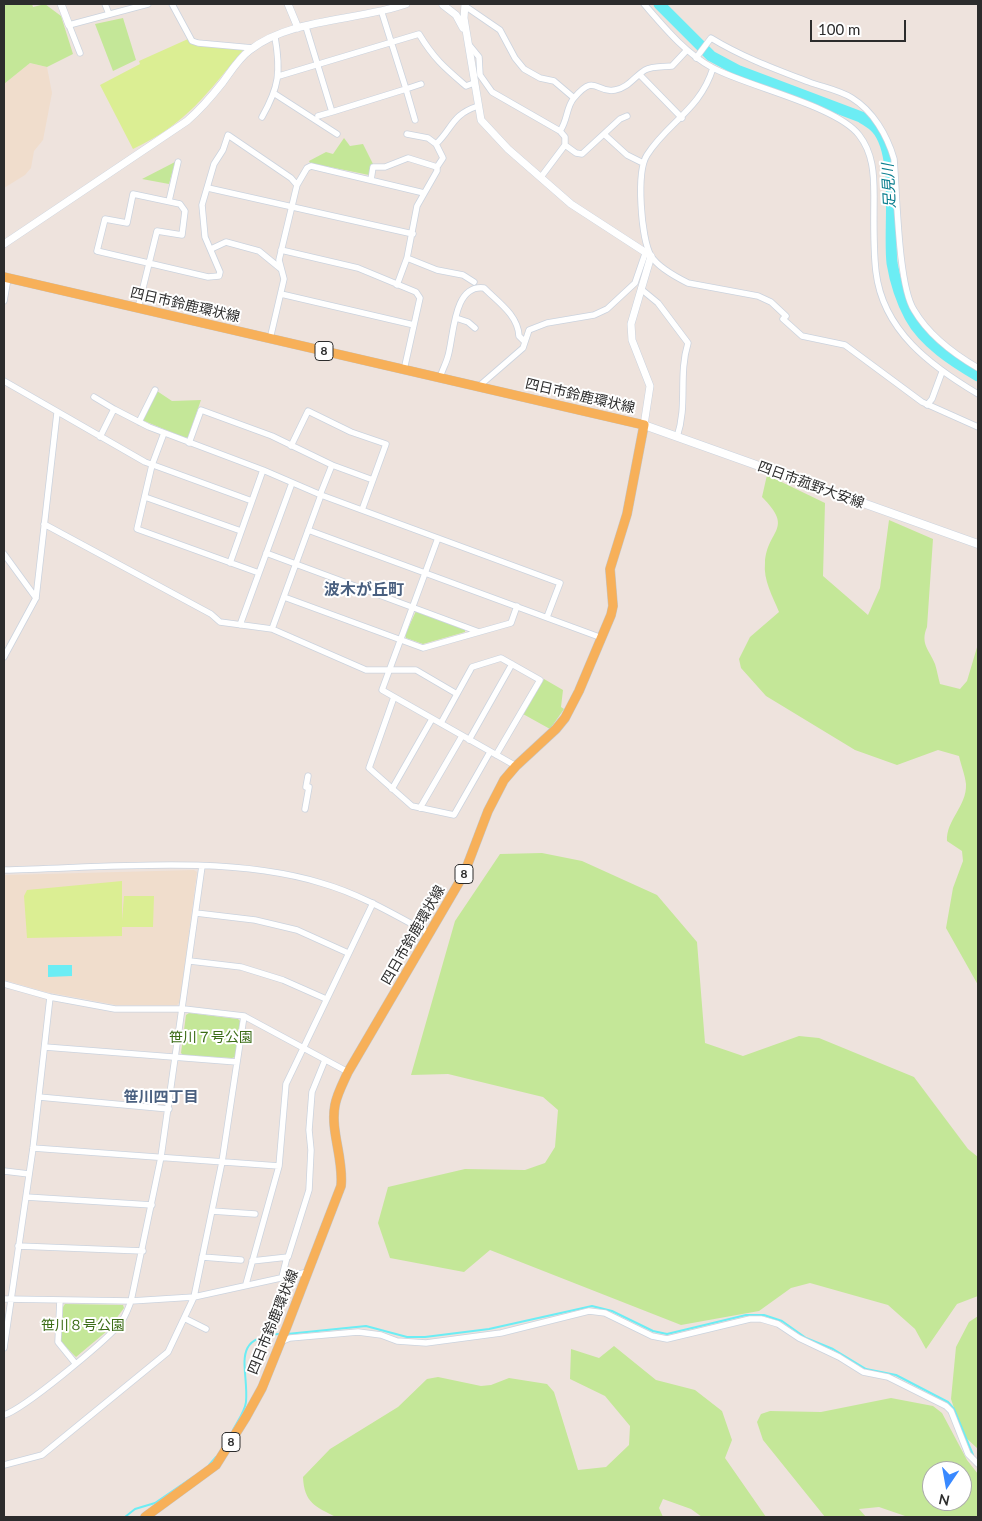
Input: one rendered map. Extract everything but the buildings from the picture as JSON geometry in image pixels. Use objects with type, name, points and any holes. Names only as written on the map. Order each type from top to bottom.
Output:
[{"type":"main road","name":"四日市鈴鹿環状線","points":[[6,278],[644,425],[627,514],[610,569],[613,606],[602,638],[565,718],[551,734],[516,766],[495,796],[464,874],[348,1072],[335,1105],[334,1118],[342,1172],[341,1186],[256,1400],[221,1458],[204,1474],[145,1517]]},
{"type":"main road","name":"四日市菰野大安線","points":[[644,425],[978,544]]},
{"type":"street","points":[[61,4],[80,53]]},
{"type":"street","points":[[105,4],[109,14]]},
{"type":"street","points":[[69,25],[148,4]]},
{"type":"street","points":[[172,4],[192,41],[253,48]]},
{"type":"street","points":[[288,4],[298,28]]},
{"type":"street","points":[[4,244],[188,121],[253,48],[298,28],[382,13],[406,4]]},
{"type":"street","points":[[441,4],[456,15],[467,35]]},
{"type":"street","points":[[644,4],[687,50],[713,68],[830,114],[847,123],[859,135],[871,155],[874,182],[874,251],[878,286],[892,321],[907,342],[942,372],[978,394]]},
{"type":"street","points":[[465,5],[467,35],[476,78],[481,120],[571,204],[648,253],[677,278],[688,283],[758,296],[765,301],[768,300],[778,307],[786,316],[783,319],[802,336],[845,345],[891,381],[928,405],[978,427]]},
{"type":"street","points":[[465,5],[500,30],[515,58],[524,69],[540,78],[554,81],[574,98]]},
{"type":"street","points":[[382,13],[415,120]]},
{"type":"street","points":[[306,27],[332,112]]},
{"type":"street","points":[[279,76],[420,34],[432,55],[466,86],[476,78]]},
{"type":"street","points":[[262,117],[275,94],[279,76],[275,37]]},
{"type":"street","points":[[697,57],[710,39],[771,68],[851,97],[869,113],[889,143],[894,159],[904,274],[912,308],[942,342],[978,368]]},
{"type":"street","points":[[560,132],[567,121],[570,103],[588,86],[597,85],[613,91],[623,87],[650,68],[672,66],[687,50]]},
{"type":"street","points":[[644,425],[650,386],[631,330],[632,318],[641,289],[648,253],[640,182],[642,163],[650,150],[682,118],[701,95],[713,68]]},
{"type":"street","points":[[640,75],[682,118]]},
{"type":"street","points":[[476,78],[496,96],[560,132],[566,140],[565,145],[541,177]]},
{"type":"street","points":[[318,116],[421,84]]},
{"type":"street","points":[[275,94],[337,134]]},
{"type":"street","points":[[436,144],[445,135],[452,120],[478,106]]},
{"type":"street","points":[[565,145],[576,153],[582,154],[605,135],[620,119],[627,116]]},
{"type":"street","points":[[397,284],[407,258],[417,206],[443,158],[436,144],[428,138],[407,134]]},
{"type":"street","points":[[138,308],[149,262],[157,231],[182,235],[185,210],[180,204],[134,194],[127,223],[105,218],[97,251],[149,262],[208,277],[219,276],[220,272],[205,237],[202,206],[214,164],[223,150],[228,135],[291,178],[297,185]]},
{"type":"street","points":[[605,135],[627,155],[642,163]]},
{"type":"street","points":[[370,180],[373,167],[385,167],[408,158],[437,167]]},
{"type":"street","points":[[169,201],[178,162]]},
{"type":"street","points":[[270,339],[284,280],[279,260],[281,250],[297,185],[307,168],[311,166],[424,193]]},
{"type":"street","points":[[208,188],[413,234]]},
{"type":"street","points":[[211,249],[226,242],[259,251],[281,269]]},
{"type":"street","points":[[281,250],[358,268],[416,292],[420,298],[404,370]]},
{"type":"street","points":[[478,387],[523,348],[529,330],[547,323],[594,315],[607,309],[635,283],[648,253]]},
{"type":"street","points":[[407,258],[437,270],[463,274],[474,282]]},
{"type":"street","points":[[4,300],[6,278]]},
{"type":"street","points":[[440,378],[442,368],[448,359],[459,305],[465,294],[477,287],[484,288],[514,318],[518,326],[519,336],[526,342]]},
{"type":"street","points":[[641,289],[651,295],[688,343],[681,373],[684,388],[683,418],[677,437]]},
{"type":"street","points":[[281,294],[414,324]]},
{"type":"street","points":[[456,318],[468,322],[476,328]]},
{"type":"street","points":[[928,405],[942,372]]},
{"type":"street","points":[[4,381],[152,465],[252,501]]},
{"type":"street","points":[[139,422],[156,390]]},
{"type":"street","points":[[94,397],[139,422],[189,443],[263,470],[321,495],[560,583],[547,617]]},
{"type":"street","points":[[100,437],[114,409]]},
{"type":"street","points":[[189,443],[201,410],[291,446],[332,465],[373,480]]},
{"type":"street","points":[[291,446],[308,411],[351,432],[386,444],[362,510]]},
{"type":"street","points":[[4,657],[36,598],[58,413]]},
{"type":"street","points":[[164,433],[152,465],[137,529],[259,573]]},
{"type":"street","points":[[272,629],[332,465]]},
{"type":"street","points":[[230,563],[263,470]]},
{"type":"street","points":[[240,625],[292,483]]},
{"type":"street","points":[[145,496],[241,531]]},
{"type":"street","points":[[44,524],[211,614],[220,622],[272,629],[366,670],[389,672],[416,670],[457,694]]},
{"type":"street","points":[[308,530],[602,638]]},
{"type":"street","points":[[438,538],[382,690],[516,766]]},
{"type":"street","points":[[266,553],[479,632]]},
{"type":"street","points":[[4,554],[36,598]]},
{"type":"street","points":[[284,597],[423,648],[511,622],[517,606]]},
{"type":"street","points":[[394,697],[369,768],[412,806],[454,815],[540,680],[501,658],[472,667],[440,723]]},
{"type":"street","points":[[469,740],[512,664]]},
{"type":"street","points":[[392,789],[432,719]]},
{"type":"street","points":[[420,808],[462,736]]},
{"type":"street","points":[[305,809],[308,776]]},
{"type":"street","points":[[4,870],[202,866],[263,871],[321,883],[373,903],[430,934]]},
{"type":"street","points":[[4,1415],[21,1407],[114,1331],[126,1314],[131,1301],[161,1158],[177,1058],[202,866]]},
{"type":"street","points":[[246,1284],[279,1166],[286,1084],[373,903]]},
{"type":"street","points":[[196,913],[255,920],[297,930],[348,954]]},
{"type":"street","points":[[190,961],[241,967],[283,980],[326,1000]]},
{"type":"street","points":[[4,984],[50,997],[114,1009],[184,1008],[244,1016],[348,1072]]},
{"type":"street","points":[[4,1348],[7,1299],[18,1246],[33,1148],[50,997]]},
{"type":"street","points":[[4,1465],[42,1455],[168,1352],[194,1297],[222,1162],[244,1016]]},
{"type":"street","points":[[45,1047],[237,1062]]},
{"type":"street","points":[[282,1277],[309,1190],[312,1150],[309,1130],[312,1092],[325,1060]]},
{"type":"street","points":[[39,1097],[169,1108]]},
{"type":"street","points":[[33,1148],[279,1166]]},
{"type":"street","points":[[4,1171],[29,1174]]},
{"type":"street","points":[[26,1197],[152,1205]]},
{"type":"street","points":[[212,1210],[255,1214]]},
{"type":"street","points":[[18,1246],[143,1251]]},
{"type":"street","points":[[202,1257],[241,1260]]},
{"type":"street","points":[[252,1261],[287,1258]]},
{"type":"street","points":[[7,1299],[131,1301],[194,1297],[246,1284],[308,1272]]},
{"type":"street","points":[[60,1300],[58,1342],[75,1363]]},
{"type":"street","points":[[281,1340],[358,1332],[381,1335],[397,1341],[413,1343],[436,1342],[501,1333],[589,1311],[606,1313],[652,1336],[667,1339],[750,1319],[771,1320],[799,1338],[839,1357],[863,1372],[888,1377],[946,1406],[951,1411],[968,1454],[978,1464]]},
{"type":"street","points":[[184,1318],[206,1329]]},
{"type":"shaded area","points":[[30,63],[47,67],[52,93],[43,140],[34,151],[31,168],[25,175],[4,188],[4,84]]},
{"type":"shaded area","points":[[194,870],[197,872],[180,1002],[177,1005],[116,1005],[46,992],[4,980],[5,875]]},
{"type":"green space","points":[[4,4],[32,4],[33,7],[45,4],[61,16],[73,54],[47,67],[30,63],[4,84]]},
{"type":"green space","points":[[123,18],[136,60],[113,71],[95,24]]},
{"type":"green space","points":[[188,39],[244,49],[207,94],[182,118],[168,129],[133,149],[100,85],[140,64],[139,61]]},
{"type":"green space","points":[[344,138],[350,146],[363,144],[373,164],[369,175],[310,163],[309,161],[326,152],[333,154]]},
{"type":"green space","points":[[175,162],[169,184],[142,179]]},
{"type":"green space","points":[[157,391],[172,401],[201,400],[188,437],[185,438],[142,420]]},
{"type":"green space","points":[[767,475],[825,503],[823,576],[868,615],[880,588],[889,520],[933,539],[927,627],[924,638],[935,664],[940,684],[960,689],[967,681],[978,644],[978,985],[946,928],[953,888],[963,861],[962,851],[947,841],[950,826],[965,792],[966,784],[959,756],[938,750],[897,765],[855,750],[766,696],[741,668],[739,659],[750,637],[779,612],[769,588],[765,569],[767,552],[777,530],[778,523],[777,516],[762,497]]},
{"type":"green space","points":[[416,611],[465,629],[465,632],[423,644],[406,638],[405,635]]},
{"type":"green space","points":[[544,679],[563,690],[561,707],[564,709],[550,729],[523,714]]},
{"type":"green space","points":[[542,853],[582,861],[657,895],[697,942],[705,1043],[743,1056],[799,1036],[819,1038],[914,1077],[968,1149],[978,1157],[978,1296],[957,1304],[926,1349],[915,1329],[888,1305],[810,1283],[791,1288],[759,1311],[681,1325],[490,1250],[464,1272],[390,1258],[378,1223],[388,1187],[465,1169],[525,1170],[545,1163],[555,1147],[558,1110],[543,1097],[448,1074],[411,1075],[455,921],[500,854]]},
{"type":"green space","points":[[122,881],[122,921],[124,896],[154,896],[153,927],[122,927],[122,936],[27,938],[24,896],[27,890]]},
{"type":"green space","name":"笹川７号公園","points":[[189,1013],[238,1019],[240,1021],[235,1057],[183,1055],[181,1053],[186,1015]]},
{"type":"green space","name":"笹川８号公園","points":[[65,1304],[123,1305],[124,1308],[107,1331],[76,1357],[61,1342],[63,1307]]},
{"type":"green space","points":[[978,1316],[978,1449],[963,1435],[951,1399],[956,1347],[969,1322]]},
{"type":"green space","points":[[614,1346],[656,1380],[695,1390],[722,1411],[732,1440],[725,1458],[766,1517],[702,1517],[691,1509],[663,1499],[659,1508],[663,1517],[336,1517],[312,1503],[306,1493],[303,1477],[330,1449],[398,1407],[427,1379],[438,1377],[481,1386],[491,1385],[509,1378],[547,1384],[554,1392],[578,1470],[606,1467],[629,1445],[630,1426],[605,1396],[570,1379],[571,1349],[599,1358]]},
{"type":"green space","points":[[891,1398],[933,1406],[942,1413],[968,1461],[922,1461],[922,1511],[972,1511],[972,1466],[978,1474],[978,1517],[908,1517],[879,1507],[859,1509],[866,1517],[825,1517],[763,1440],[757,1422],[761,1414],[770,1411],[821,1412]]},
{"type":"water","points":[[48,965],[72,965],[72,976],[48,977]]},
{"type":"waterway","name":"足見川","points":[[659,4],[711,56],[739,71],[861,117],[876,128],[883,140],[891,173],[892,263],[904,304],[916,326],[931,343],[978,376]]},
{"type":"waterway","points":[[287,1334],[366,1326],[407,1337],[425,1337],[489,1329],[592,1306],[612,1311],[653,1331],[667,1334],[746,1315],[764,1315],[782,1321],[806,1338],[833,1349],[866,1369],[896,1375],[948,1402],[954,1409],[973,1455]]},
{"type":"waterway","points":[[233,1430],[243,1413],[246,1402],[245,1357],[247,1348],[253,1341],[263,1336],[279,1334]]},
{"type":"waterway","points":[[209,1465],[216,1457]]},
{"type":"waterway","points":[[125,1517],[135,1509],[155,1503],[193,1477]]},
{"type":"district","name":"波木が丘町","points":[[364,590]]},
{"type":"district","name":"笹川四丁目","points":[[161,1097]]}]
